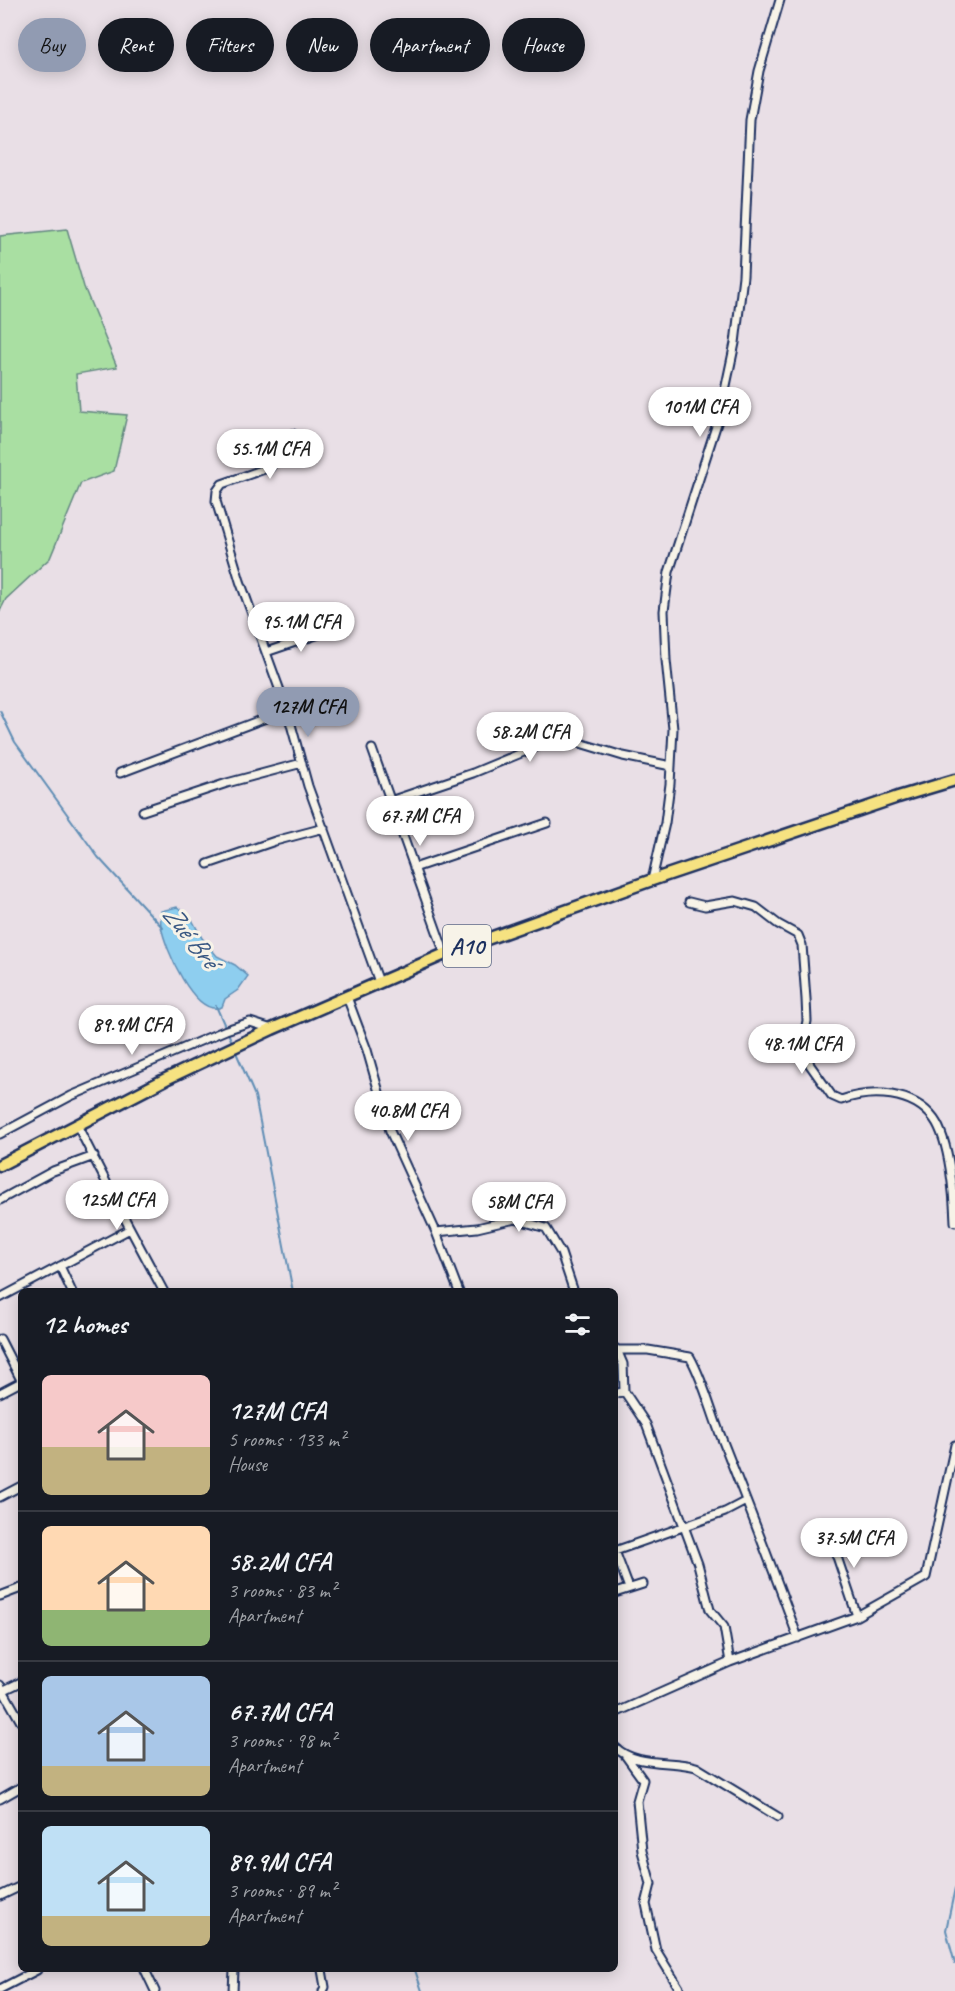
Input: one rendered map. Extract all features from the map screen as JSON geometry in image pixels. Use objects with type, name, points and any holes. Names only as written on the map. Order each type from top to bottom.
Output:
[{"type":"main road","name":"A10","points":[[0,1165],[272,1029],[445,954],[652,880],[955,780]]},
{"type":"street","points":[[652,880],[665,823],[671,766],[673,729],[664,611],[669,572],[720,414],[735,343],[743,276],[750,120],[759,72],[780,0]]},
{"type":"street","points":[[293,434],[270,466],[222,484],[217,491],[216,501],[240,581],[287,710],[324,828],[380,982]]},
{"type":"street","points":[[266,652],[328,631]]},
{"type":"street","points":[[120,773],[287,710]]},
{"type":"street","points":[[390,801],[473,773],[561,737],[623,756],[671,766]]},
{"type":"street","points":[[372,749],[445,954]]},
{"type":"street","points":[[142,811],[227,783],[302,763]]},
{"type":"street","points":[[414,868],[547,823]]},
{"type":"street","points":[[208,864],[274,841],[324,828]]},
{"type":"street","points":[[689,902],[705,906],[735,901],[756,907],[778,924],[798,935],[802,945],[806,999],[807,1021],[803,1040],[810,1065],[832,1096],[841,1100],[872,1093],[894,1095],[916,1103],[934,1120],[943,1141],[952,1178],[955,1222]]},
{"type":"street","points":[[348,997],[367,1050],[390,1131],[436,1232],[457,1288]]},
{"type":"street","points":[[0,1134],[71,1096],[225,1030],[250,1023],[272,1029]]},
{"type":"street","points":[[77,1125],[162,1288]]},
{"type":"street","points":[[0,1200],[53,1171],[94,1156]]},
{"type":"street","points":[[436,1232],[477,1228],[515,1219],[546,1228],[561,1253],[573,1288]]},
{"type":"street","points":[[19,1288],[130,1230]]},
{"type":"street","points":[[60,1266],[70,1288]]},
{"type":"street","points":[[0,1298],[18,1288]]},
{"type":"street","points":[[0,1339],[18,1375]]},
{"type":"street","points":[[618,1349],[648,1350],[690,1357],[698,1370],[704,1394],[798,1638]]},
{"type":"street","points":[[618,1354],[622,1364],[624,1391],[646,1424],[698,1564],[710,1610],[724,1627],[730,1662]]},
{"type":"street","points":[[0,1393],[18,1383]]},
{"type":"street","points":[[618,1393],[624,1391]]},
{"type":"street","points":[[618,1712],[730,1662],[857,1616],[926,1577],[955,1445]]},
{"type":"street","points":[[0,1497],[18,1488]]},
{"type":"street","points":[[618,1550],[725,1512],[746,1501]]},
{"type":"street","points":[[828,1530],[857,1616]]},
{"type":"street","points":[[618,1559],[629,1588]]},
{"type":"street","points":[[618,1592],[643,1584]]},
{"type":"street","points":[[0,1596],[18,1589]]},
{"type":"street","points":[[18,1683],[1,1689],[18,1717]]},
{"type":"street","points":[[618,1749],[625,1755],[643,1780],[637,1801],[642,1851],[651,1884],[646,1904],[656,1950],[681,1991]]},
{"type":"street","points":[[625,1755],[696,1767],[778,1817]]},
{"type":"street","points":[[0,1799],[18,1789]]},
{"type":"street","points":[[0,1896],[18,1887]]},
{"type":"street","points":[[0,1989],[33,1972]]},
{"type":"street","points":[[146,1972],[155,1991]]},
{"type":"street","points":[[232,1991],[234,1972]]},
{"type":"street","points":[[322,1972],[325,1987],[323,1991]]},
{"type":"green space","points":[[67,229],[84,287],[117,367],[76,374],[79,411],[127,415],[114,471],[81,483],[50,558],[6,599],[0,611],[0,236]]},
{"type":"water","points":[[177,907],[190,916],[202,938],[217,956],[235,965],[248,976],[238,990],[225,999],[222,1007],[212,1008],[201,1002],[191,992],[182,979],[168,949],[161,926],[161,911]]},
{"type":"waterway","name":"Zué Bré","points":[[0,711],[15,742],[98,857],[163,928]]},
{"type":"waterway","name":"Zué Bré","points":[[216,1006],[232,1042]]},
{"type":"waterway","name":"Zué Bré","points":[[235,1050],[255,1096],[292,1288]]},
{"type":"waterway","points":[[955,1888],[946,1930],[955,1964]]},
{"type":"waterway","name":"Zué Bré","points":[[416,1972],[422,1991]]}]
